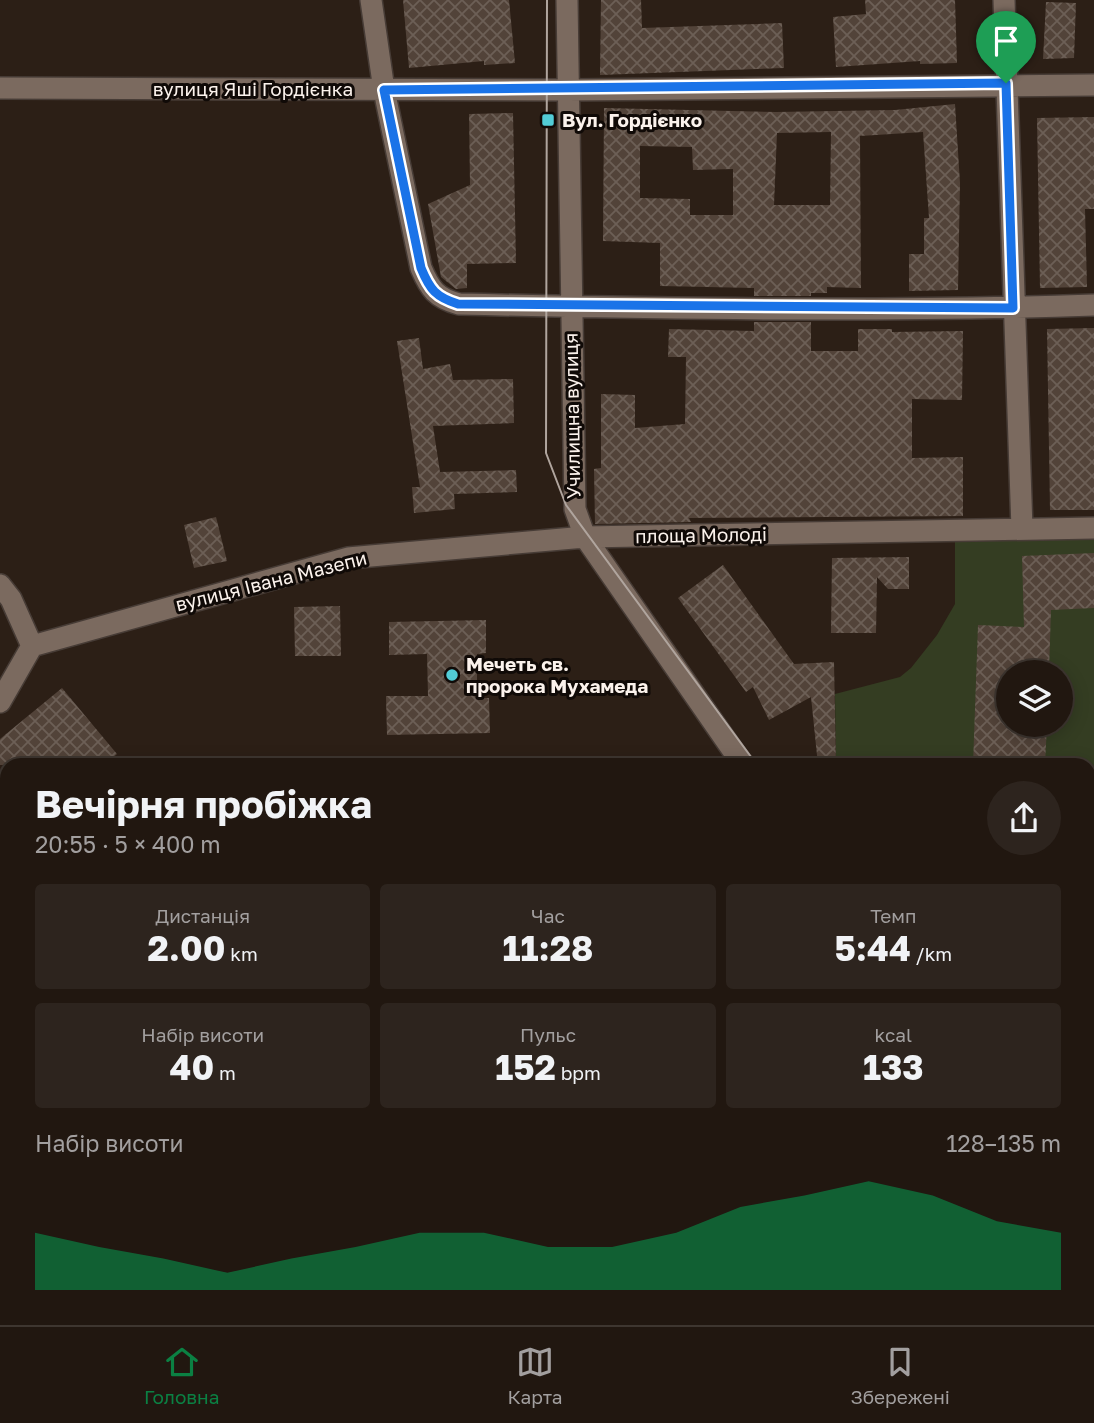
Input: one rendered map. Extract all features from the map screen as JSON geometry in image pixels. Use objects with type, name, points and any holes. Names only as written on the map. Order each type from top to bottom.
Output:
[{"type":"street","points":[[371,0],[384,90],[421,268],[430,290],[441,299],[458,304],[570,307],[1013,308],[1094,305]]},
{"type":"street","name":"Училищна вулиця","points":[[568,0],[570,307],[575,509],[585,537]]},
{"type":"street","points":[[1004,0],[1022,529]]},
{"type":"street","name":"вулиця Яші Гордієнка","points":[[0,89],[568,90],[1006,83],[1094,85]]},
{"type":"street","name":"площа Молоді","points":[[585,537],[1094,528]]},
{"type":"street","points":[[585,537],[738,758]]},
{"type":"street","name":"вулиця Івана Мазепи","points":[[32,646],[348,558],[585,537]]},
{"type":"street","points":[[0,584],[11,599],[32,646],[0,702]]},
{"type":"green space","points":[[955,531],[1094,532],[1094,758],[836,758],[835,694],[900,677],[911,668],[937,635],[955,604]]},
{"type":"building","points":[[403,0],[509,0],[515,63],[484,65],[484,61],[409,68]]},
{"type":"building","points":[[601,0],[641,0],[642,28],[782,23],[784,68],[600,75]]},
{"type":"building","points":[[865,0],[955,0],[957,63],[920,64],[920,61],[836,67],[833,17],[866,14]]},
{"type":"building","points":[[1046,2],[1076,3],[1074,58],[1043,59]]},
{"type":"building","points":[[955,104],[960,183],[958,290],[909,291],[909,254],[924,254],[924,218],[929,218],[923,132],[860,136],[861,288],[827,287],[827,293],[811,293],[811,296],[754,296],[754,288],[660,286],[660,243],[603,241],[604,108],[776,112],[895,110]],"holes":[[[831,132],[830,205],[774,205],[777,133]],[[640,146],[692,147],[693,170],[733,169],[733,215],[690,215],[690,199],[640,198]]]},
{"type":"building","points":[[513,113],[516,263],[467,264],[467,288],[456,289],[441,277],[428,204],[470,185],[469,114]]},
{"type":"building","points":[[1094,117],[1094,209],[1085,209],[1087,287],[1040,288],[1037,118]]},
{"type":"building","points":[[754,322],[811,322],[811,351],[858,351],[858,329],[892,329],[892,332],[963,331],[962,400],[912,399],[912,458],[963,457],[963,516],[689,518],[691,522],[595,524],[594,469],[601,468],[601,394],[635,395],[635,428],[685,424],[686,357],[668,357],[669,329],[754,331]]},
{"type":"building","points":[[1094,328],[1094,510],[1050,510],[1047,329]]},
{"type":"building","points":[[419,338],[423,369],[450,364],[453,380],[513,379],[514,423],[433,426],[440,472],[516,470],[517,492],[454,494],[455,509],[414,513],[412,487],[420,487],[397,341]]},
{"type":"building","points":[[216,517],[227,561],[194,568],[184,525]]},
{"type":"building","points":[[1094,553],[1094,608],[1051,610],[1049,660],[996,660],[996,737],[1046,737],[1045,758],[973,758],[978,625],[1024,627],[1022,556]]},
{"type":"building","points":[[909,557],[909,589],[888,589],[877,577],[876,633],[831,633],[832,558]]},
{"type":"building","points":[[723,565],[794,664],[834,662],[836,758],[817,758],[811,697],[769,720],[753,687],[746,692],[678,598]]},
{"type":"building","points":[[340,606],[341,656],[295,656],[294,607]]},
{"type":"building","name":"Мечеть св. пророка Мухамеда","points":[[486,620],[486,653],[477,654],[477,698],[489,698],[490,733],[387,735],[386,696],[428,696],[427,654],[389,655],[389,622]]},
{"type":"building","points":[[62,688],[117,754],[112,758],[0,758],[0,739]]},
{"type":"tram line","points":[[547,0],[546,453],[566,505],[752,758]]},
{"type":"place","name":"Вул. Гордієнко","points":[[548,120]]},
{"type":"place","name":"Мечеть св. пророка Мухамеда","points":[[452,675]]},
{"type":"route","points":[[1006,83],[1013,308],[570,307],[458,304],[441,299],[430,290],[421,268],[384,90],[568,90],[1006,83]]}]
